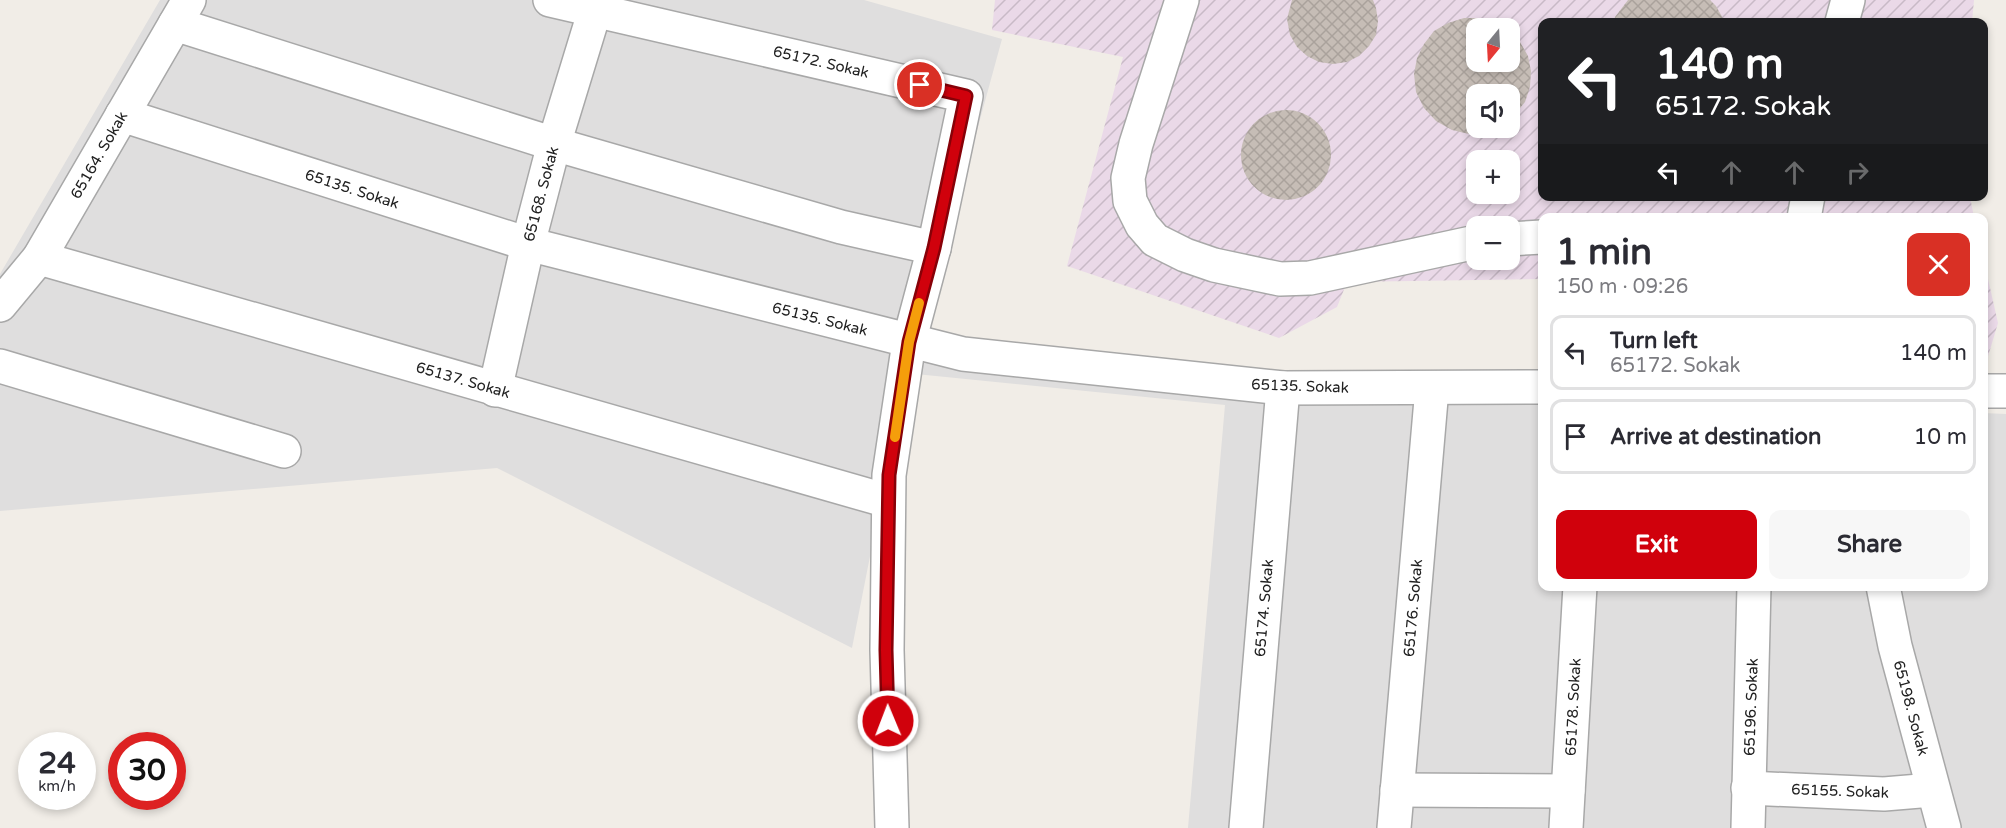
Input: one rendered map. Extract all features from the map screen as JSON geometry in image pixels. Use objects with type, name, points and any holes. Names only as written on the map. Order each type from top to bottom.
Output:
[{"type":"street","name":"65172. Sokak","points":[[550,0],[597,5],[966,96],[934,248],[909,342],[889,475],[886,650],[892,828]]},
{"type":"street","points":[[1182,0],[1136,144],[1128,178],[1130,201],[1142,225],[1155,240],[1185,255],[1214,265],[1280,279],[1310,278],[1466,244]]},
{"type":"street","points":[[1843,18],[1848,0]]},
{"type":"street","name":"65168. Sokak","points":[[495,390],[528,244],[554,144],[597,5]]},
{"type":"street","points":[[182,12],[554,144],[841,227],[934,248]]},
{"type":"street","name":"65164. Sokak","points":[[0,305],[39,258],[182,12]]},
{"type":"street","name":"65135. Sokak","points":[[122,115],[528,244],[963,354],[1283,388],[1538,387]]},
{"type":"street","points":[[1520,238],[1538,237]]},
{"type":"street","name":"65137. Sokak","points":[[39,258],[888,501]]},
{"type":"street","points":[[0,366],[284,451]]},
{"type":"street","name":"65174. Sokak","points":[[1246,828],[1283,388]]},
{"type":"street","name":"65176. Sokak","points":[[1394,828],[1432,388]]},
{"type":"street","points":[[1988,391],[2006,391]]},
{"type":"street","name":"65178. Sokak","points":[[1566,828],[1580,591]]},
{"type":"street","name":"65196. Sokak","points":[[1748,828],[1754,591]]},
{"type":"street","name":"65198. Sokak","points":[[1884,591],[1895,646],[1944,828]]},
{"type":"street","name":"65155. Sokak","points":[[1748,788],[1884,794],[1932,790]]},
{"type":"street","points":[[1397,790],[1568,791]]},
{"type":"shaded area","points":[[160,0],[864,0],[1002,39],[916,354],[1538,396],[1538,591],[1988,591],[1988,413],[2006,414],[2006,828],[1188,828],[1225,405],[906,373],[852,648],[497,468],[0,511],[0,274]]},
{"type":"shaded area","points":[[995,0],[1974,0],[1972,18],[1538,18],[1538,201],[1971,201],[1973,213],[1538,213],[1538,279],[1347,282],[1337,307],[1279,338],[1067,266],[1123,57],[992,30]]},
{"type":"shaded area","points":[[1988,279],[1998,323],[1988,356]]},
{"type":"building","points":[[1292,0],[1373,0],[1378,21],[1376,35],[1359,56],[1347,62],[1333,64],[1319,62],[1307,56],[1297,47],[1290,35],[1287,19]]},
{"type":"building","points":[[1628,0],[1710,0],[1723,18],[1615,18]]},
{"type":"building","points":[[1466,18],[1466,72],[1520,72],[1520,42],[1528,56],[1531,71],[1530,87],[1525,102],[1520,108],[1520,84],[1466,84],[1466,133],[1452,130],[1436,121],[1424,108],[1416,92],[1414,74],[1417,58],[1434,31],[1448,23]]},
{"type":"building","points":[[1286,110],[1303,113],[1318,123],[1328,138],[1331,155],[1328,172],[1318,187],[1303,197],[1286,200],[1269,197],[1254,187],[1244,172],[1241,155],[1244,138],[1254,123],[1269,113]]},
{"type":"slow traffic","points":[[895,437],[909,342],[919,303]]},
{"type":"route","points":[[888,721],[886,650],[889,475],[909,342],[934,248],[966,96],[920,85]]}]
